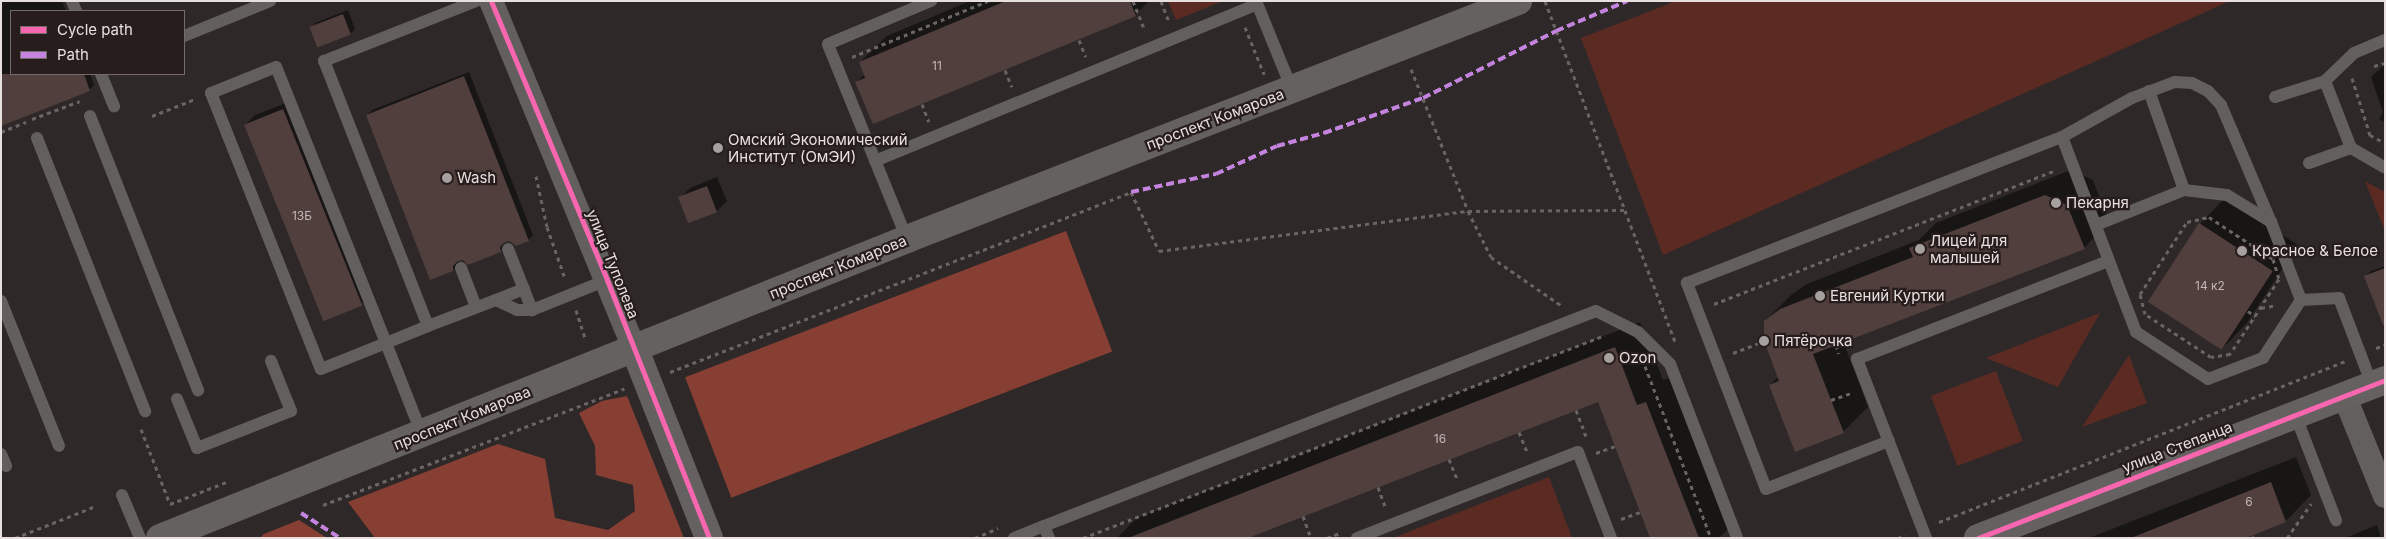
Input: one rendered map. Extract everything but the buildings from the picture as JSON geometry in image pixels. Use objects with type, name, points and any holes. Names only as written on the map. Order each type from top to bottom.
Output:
[{"type":"main road","name":"проспект Комарова","points":[[160,538],[635,350],[907,239],[1518,1]]},
{"type":"main road","name":"улица Туполева","points":[[635,350],[709,538]]},
{"type":"main road","name":"улица Степанца","points":[[1978,538],[2378,382]]},
{"type":"street","name":"улица Туполева","points":[[491,1],[635,350]]},
{"type":"street","points":[[2344,395],[2385,496]]},
{"type":"lane","points":[[185,36],[270,1]]},
{"type":"lane","points":[[428,326],[324,61],[476,1]]},
{"type":"lane","points":[[907,239],[828,44],[932,1]]},
{"type":"lane","points":[[875,160],[1256,2],[1292,89]]},
{"type":"lane","points":[[2275,97],[2325,82],[2354,53],[2385,40]]},
{"type":"lane","points":[[422,434],[386,343],[276,67],[211,93],[321,369],[386,343],[428,326],[476,307],[524,289]]},
{"type":"lane","points":[[101,75],[114,107]]},
{"type":"lane","points":[[1889,441],[1766,489],[1687,283],[2062,137],[2132,98],[2175,82],[2192,83],[2208,91],[2221,105],[2271,222],[2301,300]]},
{"type":"lane","points":[[2325,82],[2351,148],[2385,168]]},
{"type":"lane","points":[[2149,91],[2184,190]]},
{"type":"lane","points":[[90,116],[198,390]]},
{"type":"lane","points":[[2062,137],[2136,332],[2208,379],[2263,358],[2301,300]]},
{"type":"lane","points":[[37,138],[145,411]]},
{"type":"lane","points":[[2310,163],[2351,148]]},
{"type":"lane","points":[[2096,225],[2184,190],[2227,195],[2271,222]]},
{"type":"lane","points":[[508,249],[532,310]]},
{"type":"lane","points":[[1924,533],[1857,359],[2109,261]]},
{"type":"lane","points":[[461,268],[476,307]]},
{"type":"lane","points":[[496,300],[517,310],[532,310],[607,280]]},
{"type":"lane","points":[[2301,300],[2339,298],[2361,355],[2378,382]]},
{"type":"lane","points":[[1,301],[59,446]]},
{"type":"lane","points":[[1014,538],[1046,532],[1596,312],[1638,332],[1670,364],[1737,538]]},
{"type":"lane","points":[[177,398],[197,448],[291,411],[271,361]]},
{"type":"lane","points":[[2295,414],[2336,520]]},
{"type":"lane","points":[[1357,538],[1578,452],[1611,538]]},
{"type":"lane","points":[[1,454],[6,466]]},
{"type":"lane","points":[[122,495],[140,538]]},
{"type":"path","points":[[836,64],[988,1]]},
{"type":"path","points":[[1133,1],[1147,36]]},
{"type":"path","points":[[1161,1],[1170,26]]},
{"type":"path","points":[[1545,1],[1680,353]]},
{"type":"path","points":[[1238,11],[1265,77]]},
{"type":"path","points":[[1079,40],[1083,50]]},
{"type":"path","points":[[1083,538],[1607,334],[1580,318],[1491,257],[1468,211],[1402,46]]},
{"type":"path","points":[[2368,68],[2385,63]]},
{"type":"path","points":[[1005,70],[1009,80]]},
{"type":"path","points":[[2351,74],[2370,135],[2385,143]]},
{"type":"path","points":[[1,132],[89,97]]},
{"type":"path","points":[[152,116],[192,101]]},
{"type":"path","points":[[922,104],[926,114]]},
{"type":"path","points":[[1717,311],[1714,303],[2064,167]]},
{"type":"path","points":[[533,170],[547,227],[586,340]]},
{"type":"path","points":[[1006,241],[1131,192],[1159,251],[1468,211],[1625,210]]},
{"type":"path","points":[[2209,217],[2273,259],[2279,279],[2255,316],[2230,354],[2211,358],[2145,314],[2140,294],[2187,222],[2209,217]]},
{"type":"path","points":[[2248,311],[2255,316]]},
{"type":"path","points":[[1733,353],[1764,341]]},
{"type":"path","points":[[1729,344],[1736,362]]},
{"type":"path","points":[[1898,538],[1924,533],[2385,345]]},
{"type":"path","points":[[1836,346],[1839,354]]},
{"type":"path","points":[[1644,364],[1711,538]]},
{"type":"path","points":[[1831,400],[1854,391]]},
{"type":"path","points":[[1576,410],[1586,437]]},
{"type":"path","points":[[139,424],[170,504]]},
{"type":"path","points":[[1519,432],[1524,445]]},
{"type":"path","points":[[1604,450],[1615,446]]},
{"type":"path","points":[[1449,459],[1454,472]]},
{"type":"path","points":[[1378,487],[1383,500]]},
{"type":"path","points":[[2287,538],[2324,487]]},
{"type":"path","points":[[15,538],[96,506]]},
{"type":"path","points":[[1629,516],[1640,512]]},
{"type":"path","points":[[1303,516],[1311,538]]},
{"type":"shaded area","points":[[1168,1],[1223,1],[1176,20]]},
{"type":"shaded area","points":[[1676,1],[2230,1],[1663,255],[1581,38]]},
{"type":"shaded area","points":[[2365,181],[2385,192],[2385,231]]},
{"type":"shaded area","points":[[1066,231],[1112,351],[731,498],[685,377]]},
{"type":"shaded area","points":[[2100,313],[2058,387],[1986,358]]},
{"type":"shaded area","points":[[2129,355],[2147,403],[2082,427]]},
{"type":"shaded area","points":[[1996,371],[2023,441],[1958,466],[1931,396]]},
{"type":"shaded area","points":[[627,396],[684,538],[375,538],[348,502],[498,444],[545,459],[555,518],[608,530],[635,511],[633,485],[596,475],[595,446],[579,413],[602,401]]},
{"type":"shaded area","points":[[1549,477],[1572,538],[1393,538]]},
{"type":"shaded area","points":[[299,520],[327,538],[260,538],[264,534]]},
{"type":"marked path","points":[[1131,192],[1216,174],[1277,146],[1324,133],[1423,98],[1556,31],[1627,1]]},
{"type":"marked path","points":[[301,513],[340,538]]},
{"type":"cycle path","points":[[491,1],[607,280],[709,538]]},
{"type":"cycle path","points":[[1978,538],[2385,380]]},
{"type":"place","name":"Омский Экономический Институт (ОмЭИ)","points":[[718,148]]},
{"type":"place","name":"Wash","points":[[447,178]]},
{"type":"place","name":"Пекарня","points":[[2056,203]]},
{"type":"place","name":"Лицей для малышей","points":[[1920,249]]},
{"type":"place","name":"Красное & Белое","points":[[2242,251]]},
{"type":"place","name":"Евгений Куртки","points":[[1820,296]]},
{"type":"place","name":"Пятёрочка","points":[[1764,341]]},
{"type":"place","name":"Ozon","points":[[1609,358]]}]
